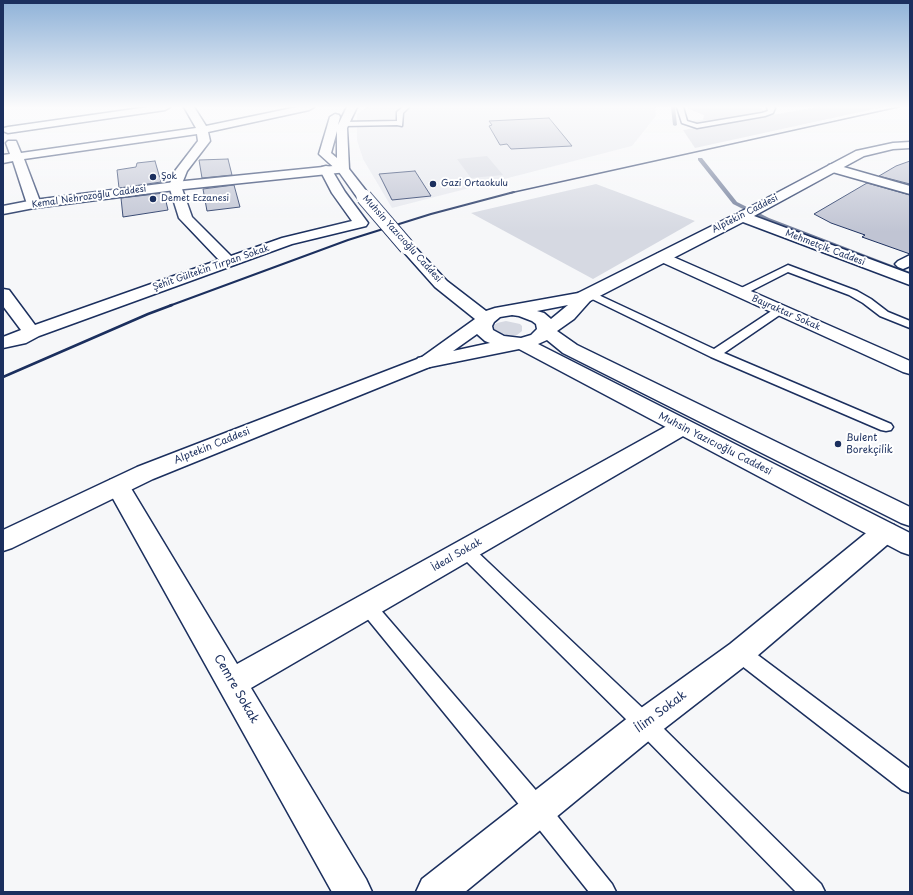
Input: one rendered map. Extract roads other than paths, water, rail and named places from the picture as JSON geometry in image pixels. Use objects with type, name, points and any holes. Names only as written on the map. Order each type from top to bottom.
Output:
[{"type":"street","points":[[14,149],[34,204]]},
{"type":"street","points":[[3,159],[73,149]]},
{"type":"street","points":[[198,149],[181,171],[175,186],[186,218],[229,262]]},
{"type":"street","name":"Muhsin Yazıcıoğlu Caddesi","points":[[326,149],[325,154],[343,169],[364,197],[407,248],[442,284],[486,319]]},
{"type":"street","points":[[343,149],[343,169]]},
{"type":"street","name":"Alptekin Caddesi","points":[[587,296],[759,208],[860,154],[882,149]]},
{"type":"street","points":[[833,168],[910,190]]},
{"type":"street","name":"Kemal Nehrozoğlu Caddesi","points":[[3,210],[34,204],[175,186],[343,169]]},
{"type":"street","name":"Şehit Gültekin Tırpan Sokak","points":[[3,343],[287,241],[361,223],[339,192],[326,170]]},
{"type":"street","name":"Mehmetçik Caddesi","points":[[759,208],[908,264]]},
{"type":"street","name":"Mehmetçik Caddesi","points":[[741,216],[910,280]]},
{"type":"street","name":"Bayraktar Sokak","points":[[662,257],[910,368]]},
{"type":"street","points":[[3,294],[32,333],[3,347]]},
{"type":"street","points":[[425,362],[495,313],[587,296]]},
{"type":"street","points":[[425,362],[537,339],[568,315],[587,296]]},
{"type":"street","points":[[512,310],[522,311],[538,316],[544,321],[546,331]]},
{"type":"street","points":[[486,319],[483,326],[485,332],[491,337],[500,341],[521,343]]},
{"type":"street","name":"Muhsin Yazıcıoğlu Caddesi","points":[[546,331],[570,349],[902,531]]},
{"type":"street","name":"Muhsin Yazıcıoğlu Caddesi","points":[[521,343],[682,427],[902,531]]},
{"type":"street","name":"Alptekin Caddesi","points":[[3,541],[145,473],[425,362]]},
{"type":"street","name":"İdeal Sokak","points":[[232,683],[682,427]]},
{"type":"street","name":"Cemre Sokak","points":[[118,486],[350,891]]},
{"type":"street","name":"İlim Sokak","points":[[435,892],[645,724],[902,531]]},
{"type":"lane","points":[[741,292],[788,268],[853,293],[867,301],[884,314],[910,324]]},
{"type":"lane","points":[[587,296],[716,354],[886,427]]},
{"type":"lane","points":[[716,354],[780,310]]},
{"type":"lane","points":[[465,550],[645,724],[813,892]]},
{"type":"lane","points":[[366,606],[538,810],[604,892]]},
{"type":"lane","points":[[740,653],[910,782]]},
{"type":"waterway","points":[[700,159],[735,203],[767,219],[910,274]]},
{"type":"railway","points":[[511,193],[710,149]]},
{"type":"railway","points":[[169,306],[348,240],[431,214],[511,193]]},
{"type":"railway","points":[[3,377],[172,305]]},
{"type":"place","name":"Şok","points":[[153,177]]},
{"type":"place","name":"Gazi Ortaokulu","points":[[433,184]]},
{"type":"place","name":"Demet Eczanesi","points":[[153,199]]},
{"type":"place","name":"Bulent Borekçilik","points":[[838,444]]}]
